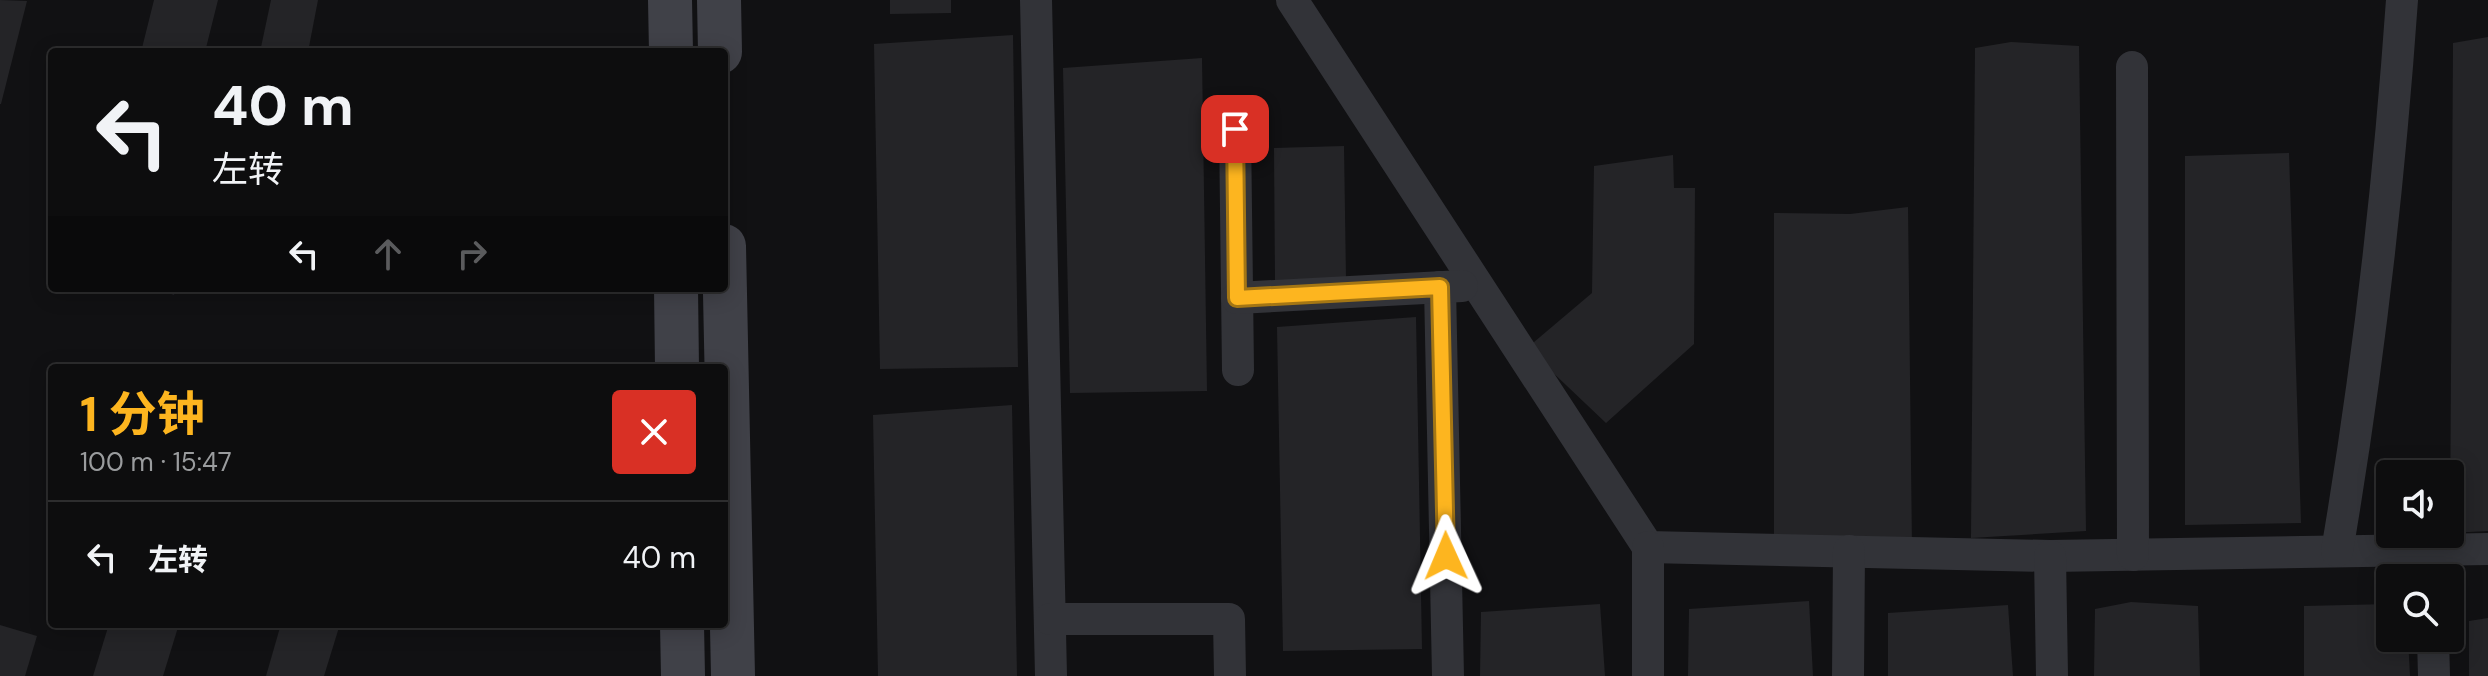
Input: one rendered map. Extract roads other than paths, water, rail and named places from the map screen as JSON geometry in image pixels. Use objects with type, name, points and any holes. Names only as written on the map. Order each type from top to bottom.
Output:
[{"type":"street","points":[[670,0],[671,48]]},
{"type":"street","points":[[719,0],[720,48]]},
{"type":"street","points":[[1036,0],[1051,676]]},
{"type":"street","points":[[1292,0],[1648,547],[1648,676]]},
{"type":"street","points":[[2337,551],[2354,452],[2391,148],[2402,0]]},
{"type":"street","points":[[2132,67],[2133,555]]},
{"type":"street","points":[[1235,129],[1238,370]]},
{"type":"street","points":[[1237,298],[1477,285]]},
{"type":"street","points":[[1440,287],[1448,676]]},
{"type":"street","points":[[676,292],[677,364]]},
{"type":"street","points":[[725,292],[726,364]]},
{"type":"street","points":[[728,437],[733,676]]},
{"type":"street","points":[[1648,547],[2050,556],[2337,551],[2432,564],[2488,549]]},
{"type":"street","points":[[1848,676],[1849,551]]},
{"type":"street","points":[[2050,556],[2052,676]]},
{"type":"street","points":[[1050,619],[1229,619],[1230,676]]},
{"type":"street","points":[[682,628],[683,676]]},
{"type":"street","points":[[2433,652],[2434,676]]}]
